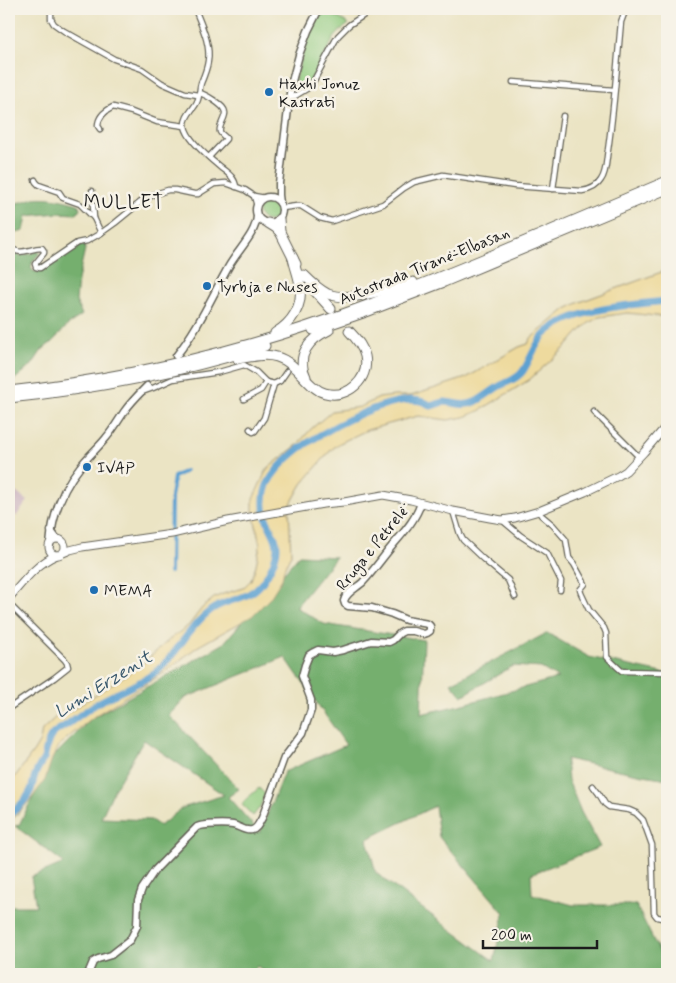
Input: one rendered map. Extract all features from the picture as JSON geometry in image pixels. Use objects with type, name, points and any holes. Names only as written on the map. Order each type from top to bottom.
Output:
[{"type":"highway","name":"Autostrada Tiranë-Elbasan","points":[[9,391],[148,369],[254,343],[313,324],[444,276],[667,181]]},
{"type":"highway","name":"Autostrada Tiranë-Elbasan","points":[[9,398],[69,390],[175,370],[290,338],[366,312],[515,253],[667,189]]},
{"type":"highway","points":[[279,218],[280,232]]},
{"type":"highway","points":[[267,223],[280,232],[293,258],[312,288],[331,310]]},
{"type":"highway","points":[[254,343],[256,339],[270,335],[284,326],[294,315],[300,300],[300,290],[293,258]]},
{"type":"highway","points":[[304,275],[323,291],[334,296],[348,298],[419,281],[439,274],[444,276]]},
{"type":"highway","points":[[308,382],[302,364],[303,356],[309,344],[320,334],[364,316],[366,312]]},
{"type":"highway","points":[[216,360],[221,362],[267,355],[278,357],[293,366],[308,382],[321,392],[333,394],[346,392],[358,384],[366,366],[365,356],[360,343],[349,331]]},
{"type":"main road","points":[[49,547],[52,553],[172,534],[228,520],[383,496],[421,502],[453,511],[502,520],[515,518],[539,511],[618,476],[626,471],[666,428]]},
{"type":"main road","points":[[9,598],[39,565],[52,541],[57,539],[62,541],[62,551]]},
{"type":"main road","points":[[39,565],[62,551]]},
{"type":"street","points":[[51,9],[51,19],[54,24],[64,31],[114,59],[142,70],[162,83],[185,93],[205,94],[223,108],[225,113],[220,131],[226,139],[209,157]]},
{"type":"street","points":[[195,9],[208,46],[209,55],[196,104],[187,118],[185,126],[192,140],[235,181],[236,187]]},
{"type":"street","points":[[253,231],[267,223],[275,222],[282,214],[279,184],[291,85],[299,54],[319,9]]},
{"type":"street","points":[[290,99],[312,84],[343,30],[372,9]]},
{"type":"street","points":[[281,206],[301,206],[320,218],[332,220],[383,204],[414,182],[443,175],[515,186],[588,190],[600,183],[605,171],[621,22],[624,14],[629,9]]},
{"type":"street","points":[[513,82],[614,90]]},
{"type":"street","points":[[100,129],[99,119],[113,107],[158,122],[185,126]]},
{"type":"street","points":[[553,189],[563,116]]},
{"type":"street","points":[[36,180],[39,185],[59,192],[63,198],[80,204],[94,218],[101,233]]},
{"type":"street","points":[[9,248],[19,253],[38,248],[43,249],[44,253],[35,264],[37,268],[40,268],[77,243],[87,241],[101,233],[144,200],[168,190],[198,194],[214,184],[226,183],[254,196],[276,199],[281,206]]},
{"type":"street","points":[[176,356],[184,348],[199,324],[229,267],[253,231],[257,223],[257,206],[260,201],[275,193],[279,184]]},
{"type":"street","points":[[92,191],[94,218]]},
{"type":"street","points":[[254,196],[257,206]]},
{"type":"street","points":[[257,216],[267,223]]},
{"type":"street","points":[[141,392],[173,379],[244,366],[253,370],[266,382],[274,384],[280,381],[287,371]]},
{"type":"street","points":[[244,398],[261,390],[266,382]]},
{"type":"street","points":[[250,429],[253,432],[255,431],[264,418],[274,384]]},
{"type":"street","points":[[49,547],[55,514],[74,474],[147,386]]},
{"type":"street","points":[[594,412],[639,457]]},
{"type":"street","name":"Rruga e Petrelë","points":[[88,974],[93,962],[115,952],[130,940],[137,926],[140,892],[155,870],[197,827],[202,825],[231,825],[239,826],[249,831],[253,830],[258,824],[262,818],[284,758],[301,737],[311,710],[311,700],[302,676],[307,658],[312,652],[318,650],[333,652],[371,641],[389,642],[404,631],[424,634],[430,631],[428,624],[406,620],[372,608],[348,606],[344,601],[347,595],[363,582],[402,534],[418,512],[421,502]]},
{"type":"street","points":[[453,511],[463,540],[508,580],[515,597]]},
{"type":"street","points":[[539,511],[566,540],[569,558],[585,584],[580,590],[581,593],[589,610],[606,633],[607,657],[622,671],[667,672]]},
{"type":"street","points":[[502,520],[521,536],[547,553],[561,581],[560,590]]},
{"type":"street","points":[[51,531],[57,539]]},
{"type":"street","points":[[9,604],[68,663],[68,667],[54,678],[9,708]]},
{"type":"street","points":[[592,786],[609,807],[629,810],[636,813],[643,820],[652,845],[654,913],[657,917],[667,919]]},
{"type":"shaded area","points":[[9,487],[28,501],[17,515],[18,517],[9,511]]},
{"type":"green space","points":[[321,9],[349,24],[334,38],[307,87],[295,94],[293,92],[294,84],[308,36]]},
{"type":"green space","points":[[9,197],[18,203],[34,198],[56,199],[78,204],[80,208],[76,214],[58,213],[27,216],[24,231],[9,235]]},
{"type":"green space","points":[[269,199],[277,202],[280,210],[277,218],[269,221],[261,218],[258,210],[261,202]]},
{"type":"green space","points":[[84,244],[85,249],[78,280],[76,301],[82,315],[69,324],[42,350],[32,365],[9,384],[9,251],[20,255],[38,251],[40,253],[33,261],[31,267],[33,271],[38,272],[77,246]]},
{"type":"green space","points":[[299,555],[336,557],[296,607],[324,624],[424,640],[421,714],[558,678],[541,668],[513,666],[462,696],[451,683],[547,633],[589,657],[667,674],[667,779],[566,759],[568,780],[581,812],[600,847],[531,874],[532,894],[573,905],[636,905],[667,967],[666,974],[268,974],[257,966],[252,974],[9,974],[9,906],[36,906],[31,877],[64,863],[15,826],[19,825],[53,757],[92,718],[223,644]],"holes":[[[285,657],[346,745],[284,772],[260,833],[228,797],[239,789],[169,715],[185,698]],[[144,740],[224,795],[182,808],[160,826],[151,820],[101,818],[115,788]],[[435,806],[439,837],[504,913],[494,961],[376,873],[367,839]]]},
{"type":"green space","points":[[259,788],[265,794],[260,807],[253,816],[242,805]]},
{"type":"sand","points":[[667,270],[667,316],[627,313],[599,317],[580,331],[566,347],[529,380],[479,411],[464,417],[448,420],[418,416],[367,430],[340,443],[331,450],[302,484],[289,507],[291,554],[284,569],[282,579],[270,598],[252,616],[197,647],[165,672],[96,715],[60,744],[52,759],[45,780],[32,798],[9,823],[9,785],[40,741],[42,730],[57,716],[72,710],[141,665],[189,625],[202,608],[214,598],[243,588],[251,580],[260,545],[253,511],[253,499],[267,469],[296,446],[311,429],[332,411],[360,407],[379,398],[411,396],[466,378],[519,347],[528,344],[530,339],[566,309]]},
{"type":"waterway","name":"Lumi Erzenit","points":[[9,815],[22,804],[29,794],[53,734],[98,703],[137,684],[156,672],[171,657],[196,624],[211,610],[224,603],[250,594],[261,584],[272,567],[277,547],[264,511],[265,490],[275,472],[294,453],[338,425],[376,408],[410,400],[425,402],[431,406],[443,402],[464,404],[475,402],[521,374],[541,339],[555,326],[569,319],[602,309],[667,301]]},
{"type":"waterway","points":[[170,572],[171,497],[174,477],[185,471]]},
{"type":"place","name":"Haxhi Jonuz Kastrati","points":[[269,92]]},
{"type":"place","name":"Tyrbja e Nuses","points":[[207,286]]},
{"type":"place","name":"IVAP","points":[[87,467]]},
{"type":"place","name":"MEMA","points":[[94,590]]},
{"type":"district","name":"MULLET","points":[[124,201]]}]
